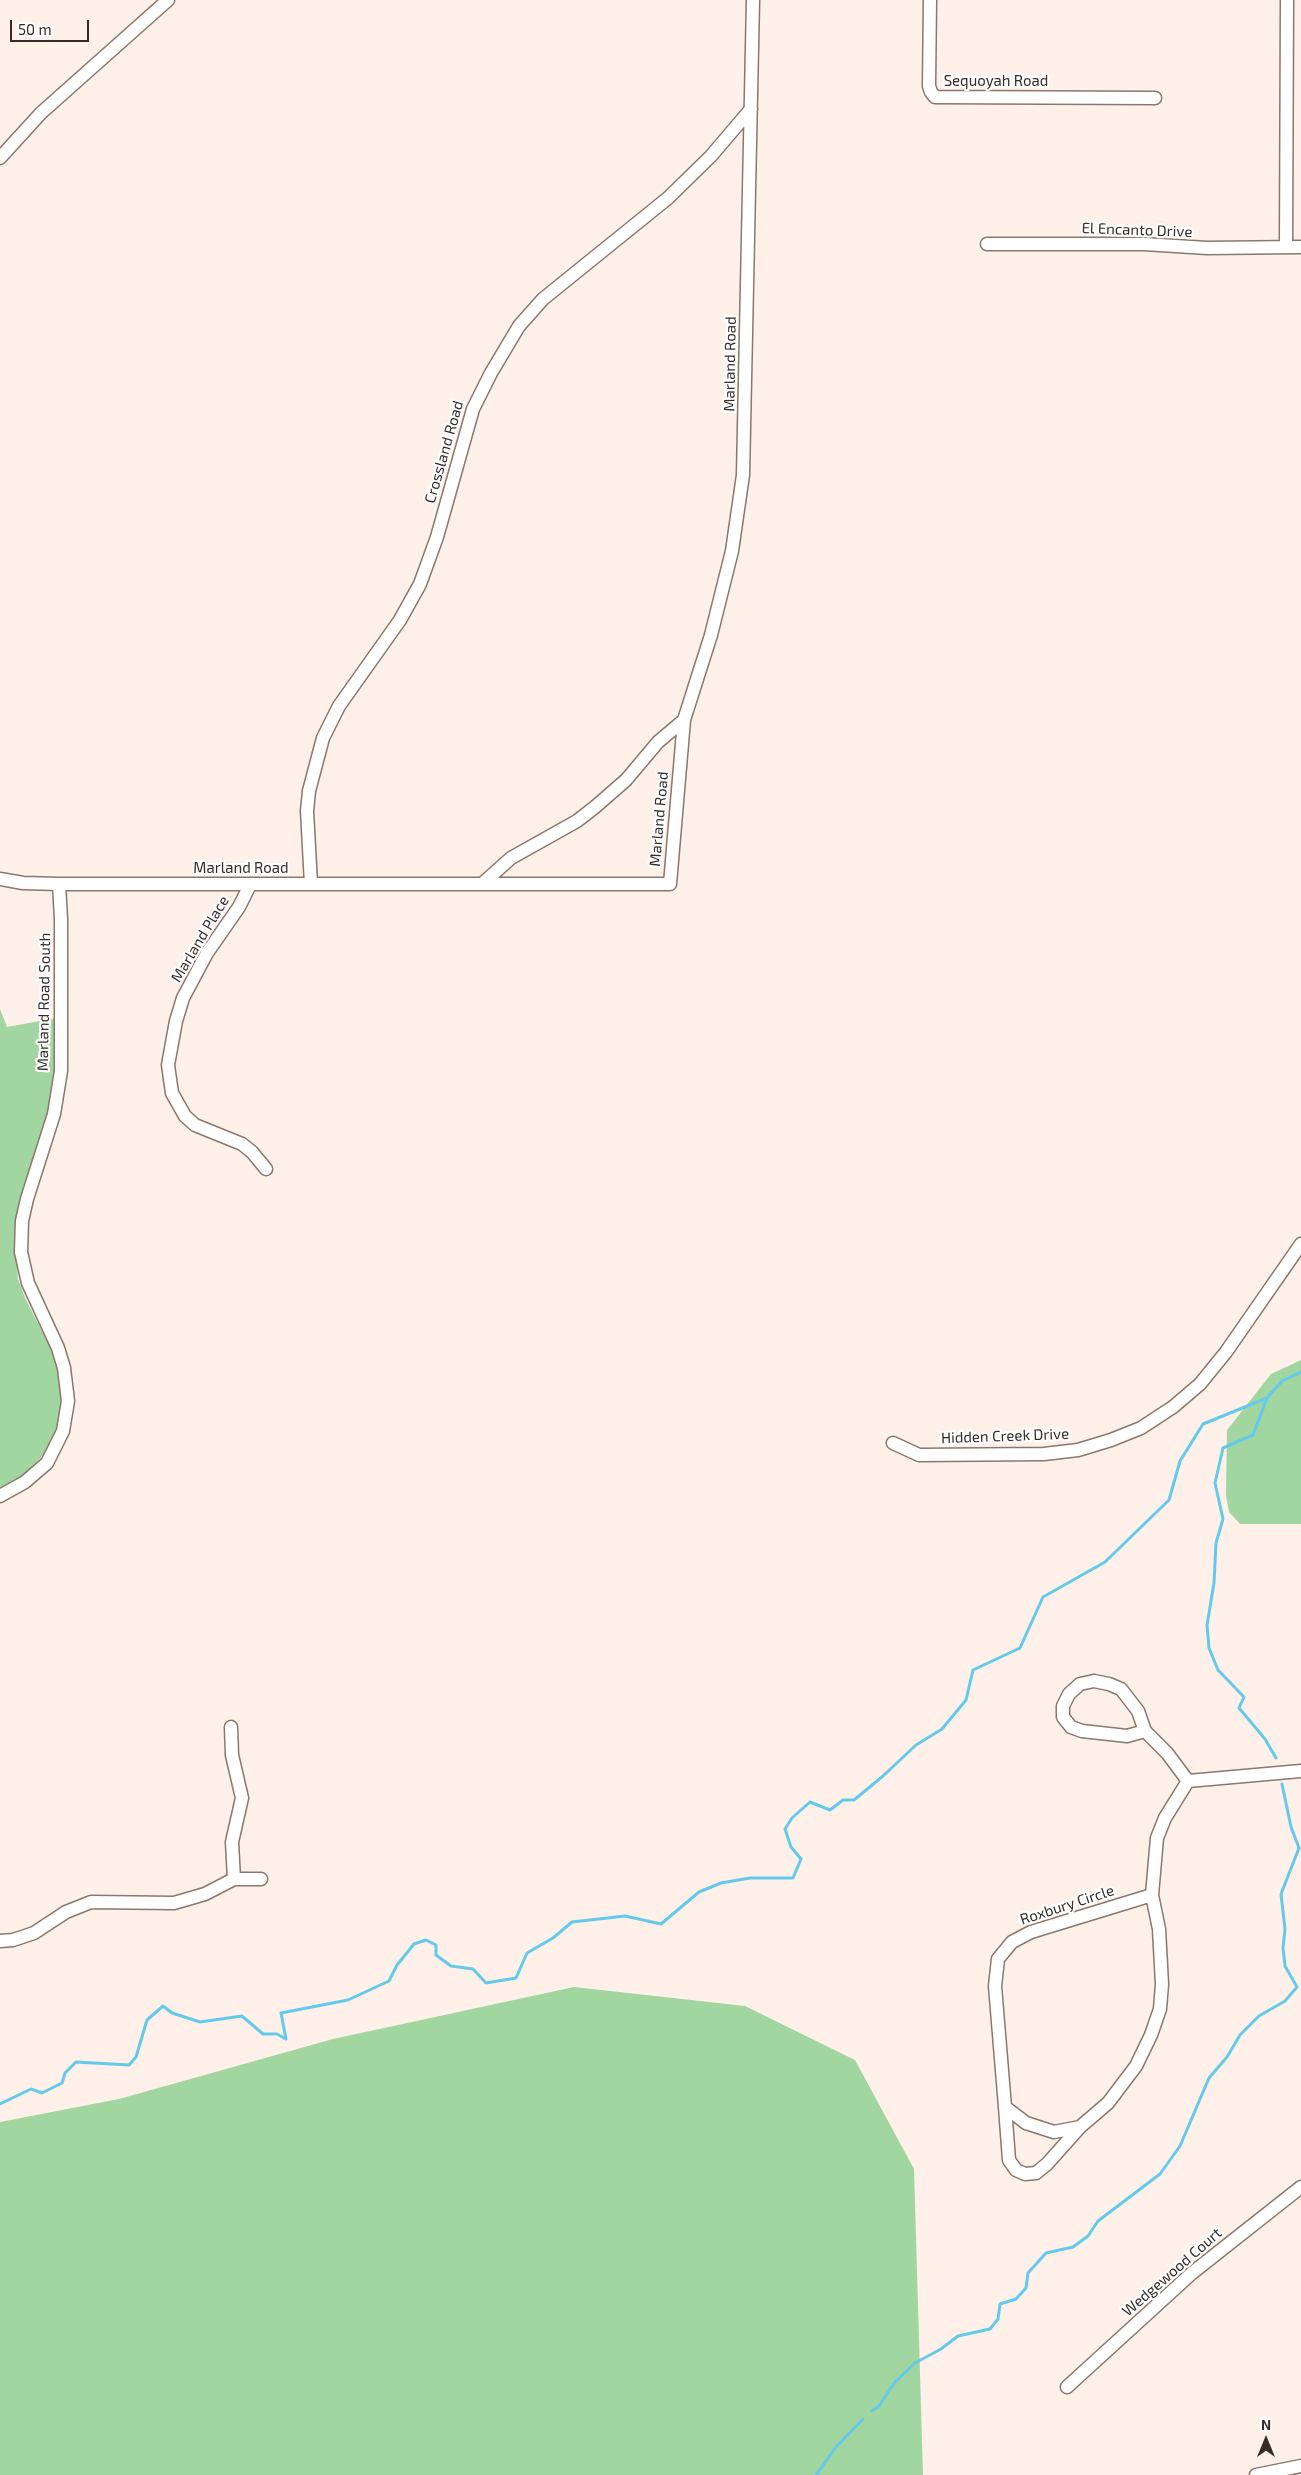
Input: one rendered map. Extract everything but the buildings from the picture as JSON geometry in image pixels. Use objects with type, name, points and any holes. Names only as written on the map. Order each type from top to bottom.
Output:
[{"type":"street","points":[[0,158],[41,113],[168,0]]},
{"type":"street","name":"Marland Road","points":[[0,879],[23,883],[59,884],[670,884],[684,720],[711,635],[732,551],[743,475],[753,0]]},
{"type":"street","name":"Sequoyah Road","points":[[930,0],[929,86],[931,92],[936,96],[1155,98]]},
{"type":"street","points":[[1286,247],[1287,0]]},
{"type":"street","name":"Crossland Road","points":[[311,884],[307,811],[312,774],[320,746],[339,706],[400,620],[420,584],[437,537],[472,409],[498,360],[519,326],[543,299],[668,198],[711,156],[751,109]]},
{"type":"street","name":"El Encanto Drive","points":[[986,244],[1144,244],[1207,248],[1301,246]]},
{"type":"street","name":"Marland Road","points":[[482,884],[511,858],[577,821],[595,807],[626,780],[658,742],[684,720]]},
{"type":"street","name":"Marland Road South","points":[[0,1496],[25,1482],[47,1463],[63,1431],[68,1401],[68,1383],[62,1362],[28,1283],[21,1252],[26,1206],[54,1114],[60,1071],[61,920],[59,884]]},
{"type":"street","name":"Marland Place","points":[[250,885],[239,907],[207,953],[187,990],[176,1022],[168,1065],[172,1093],[185,1116],[196,1125],[242,1144],[252,1152],[266,1169]]},
{"type":"street","name":"Hidden Creek Drive","points":[[893,1443],[919,1455],[1044,1454],[1078,1450],[1112,1440],[1141,1428],[1173,1407],[1200,1384],[1226,1352],[1301,1244]]},
{"type":"street","points":[[1145,1731],[1127,1736],[1082,1731],[1071,1727],[1063,1717],[1063,1706],[1069,1694],[1080,1684],[1094,1681],[1121,1689],[1138,1711],[1145,1731],[1166,1753],[1188,1781],[1301,1771]]},
{"type":"street","points":[[231,1727],[232,1755],[242,1798],[232,1842],[234,1879]]},
{"type":"street","name":"Roxbury Circle","points":[[1152,1895],[1031,1932],[1012,1942],[998,1960],[995,1986],[1009,2160],[1016,2170],[1024,2174],[1036,2173],[1047,2164],[1080,2127],[1108,2103],[1136,2066],[1151,2035],[1160,2009],[1162,1984],[1159,1929],[1152,1895],[1157,1838],[1165,1818],[1188,1781]]},
{"type":"street","points":[[0,1941],[13,1940],[34,1933],[78,1906],[91,1902],[162,1903],[186,1901],[234,1879],[261,1879]]},
{"type":"street","name":"Roxbury Circle","points":[[1005,2107],[1026,2123],[1054,2132],[1080,2127]]},
{"type":"street","name":"Wedgewood Court","points":[[1067,2387],[1192,2273],[1301,2187]]},
{"type":"street","points":[[1256,2475],[1301,2466]]},
{"type":"green space","points":[[0,1009],[7,1027],[56,1018],[55,1070],[48,1112],[16,1246],[18,1279],[26,1300],[51,1349],[63,1387],[59,1423],[44,1454],[24,1475],[0,1489]]},
{"type":"green space","points":[[1301,1360],[1301,1524],[1240,1524],[1229,1512],[1226,1496],[1227,1430],[1271,1374]]},
{"type":"green space","points":[[574,1987],[745,2006],[855,2060],[914,2169],[923,2475],[0,2475],[0,2122],[119,2099],[333,2039]]},
{"type":"waterway","points":[[0,2104],[31,2089],[42,2093],[62,2083],[65,2073],[76,2062],[129,2065],[136,2057],[147,2020],[163,2006],[172,2013],[200,2022],[242,2016],[263,2034],[277,2034],[286,2039],[281,2013],[348,2000],[389,1981],[397,1965],[414,1944],[426,1940],[436,1945],[436,1955],[451,1966],[473,1969],[486,1983],[516,1978],[527,1953],[553,1938],[572,1922],[625,1916],[661,1924],[699,1892],[721,1883],[750,1878],[793,1878],[801,1859],[791,1847],[785,1829],[792,1818],[810,1802],[830,1810],[843,1800],[854,1800],[916,1745],[942,1729],[966,1700],[973,1670],[1020,1648],[1043,1597],[1105,1562],[1169,1500],[1180,1461],[1203,1424],[1267,1398],[1282,1381],[1301,1372]]},
{"type":"waterway","points":[[1267,1398],[1253,1435],[1223,1448],[1215,1483],[1223,1519],[1216,1543],[1214,1583],[1207,1625],[1209,1648],[1218,1670],[1244,1697],[1239,1708],[1265,1739],[1276,1758]]},
{"type":"waterway","points":[[872,2411],[879,2406],[895,2382],[915,2363],[941,2349],[958,2336],[990,2329],[998,2319],[1000,2304],[1016,2299],[1026,2288],[1028,2273],[1046,2253],[1073,2247],[1088,2236],[1098,2221],[1160,2174],[1180,2146],[1209,2078],[1227,2057],[1240,2035],[1259,2016],[1285,2001],[1297,1987],[1285,1966],[1283,1948],[1285,1929],[1281,1894],[1299,1848],[1291,1827],[1282,1784]]},
{"type":"waterway","points":[[816,2475],[836,2447],[863,2419]]}]
